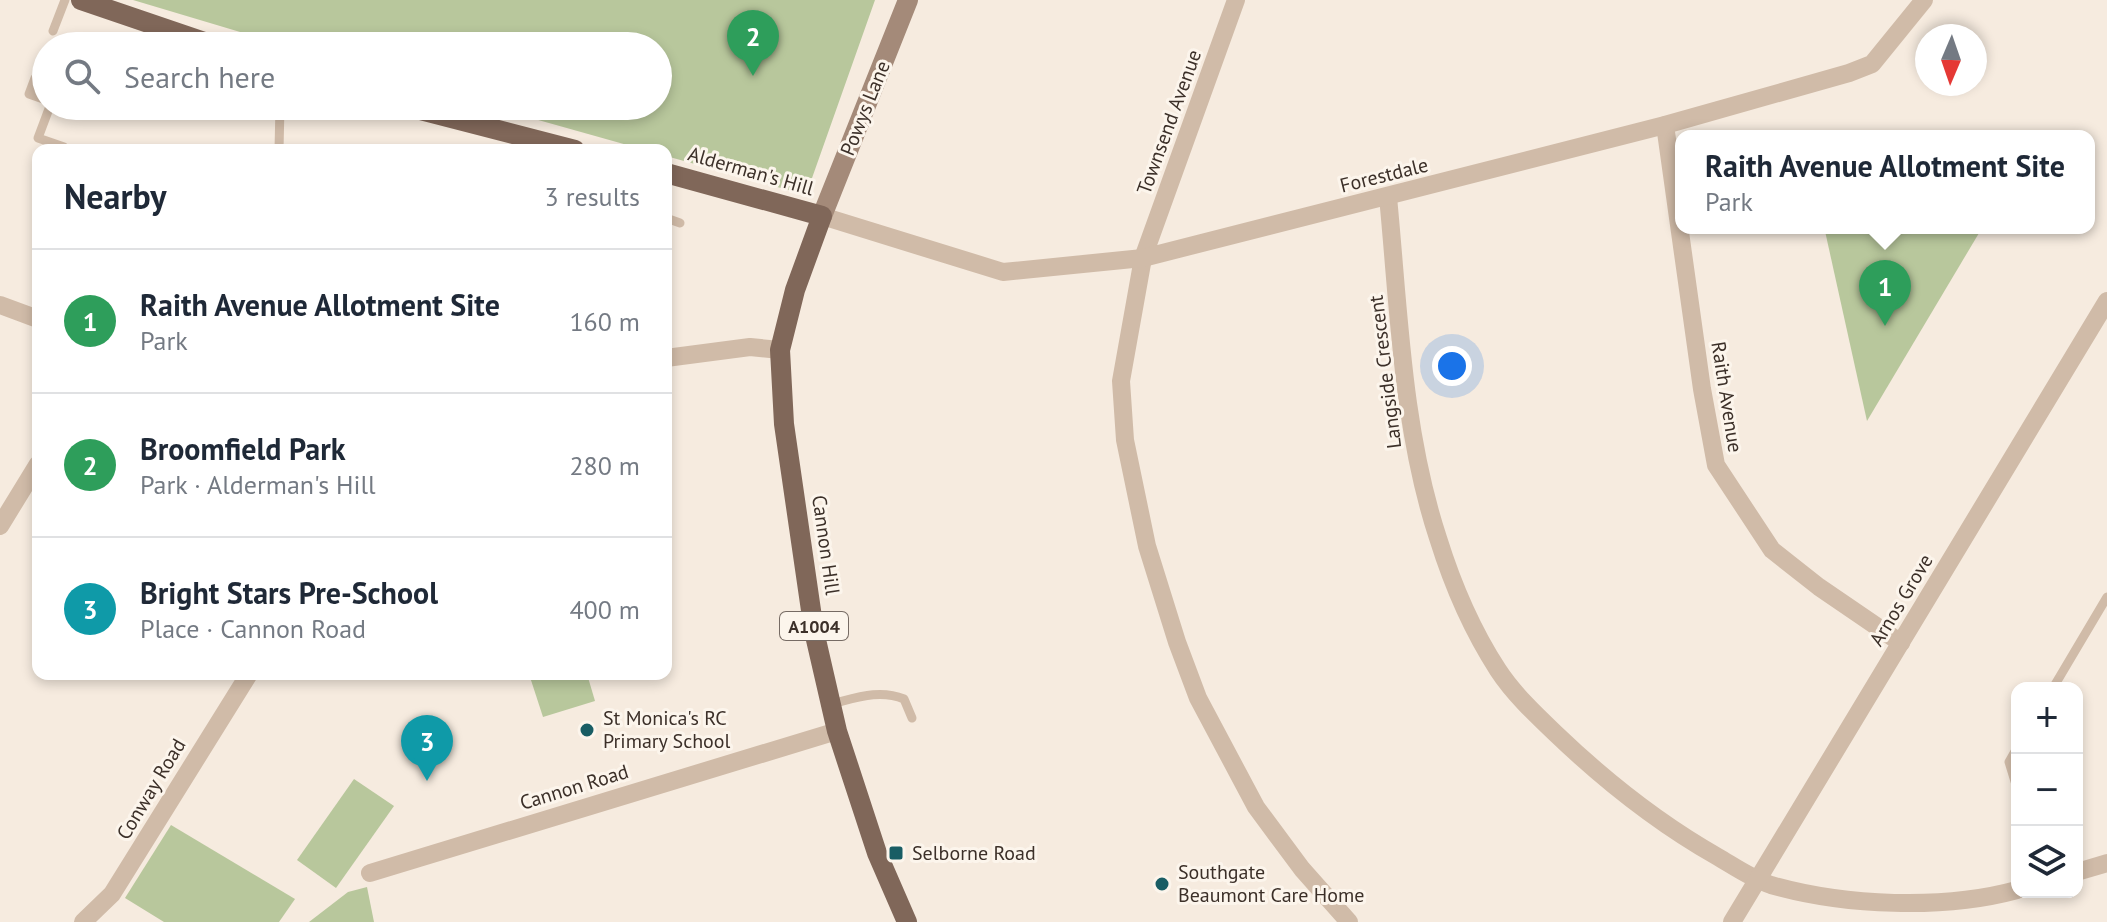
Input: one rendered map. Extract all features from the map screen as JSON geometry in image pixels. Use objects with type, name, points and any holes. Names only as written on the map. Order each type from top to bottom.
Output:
[{"type":"main road","points":[[81,0],[175,32]]},
{"type":"main road","name":"Powys Lane","points":[[822,216],[908,0]]},
{"type":"main road","points":[[445,120],[508,142]]},
{"type":"main road","name":"Alderman's Hill","points":[[672,175],[822,216]]},
{"type":"main road","name":"Cannon Hill","points":[[822,216],[795,290],[780,350],[786,439],[814,631],[837,731],[877,853],[907,922]]},
{"type":"street","name":"Townsend Avenue","points":[[1236,0],[1143,258],[1121,381],[1128,454],[1160,593],[1198,698],[1249,796],[1302,869],[1349,922]]},
{"type":"street","name":"Forestdale","points":[[822,216],[1003,272],[1143,258],[1665,125],[1849,73],[1872,64],[1924,0]]},
{"type":"street","name":"Raith Avenue","points":[[1665,125],[1675,196]]},
{"type":"street","name":"Langside Crescent","points":[[1388,197],[1418,466],[1438,539],[1468,615],[1499,671],[1536,715],[1585,762],[1637,804],[1687,839],[1758,880],[1810,894],[1920,903],[1989,898],[2011,892]]},
{"type":"street","name":"Raith Avenue","points":[[1680,234],[1716,465],[1772,550],[1819,587],[1901,643]]},
{"type":"street","name":"Arnos Grove","points":[[1732,922],[2107,301]]},
{"type":"street","points":[[0,305],[32,317]]},
{"type":"street","points":[[672,357],[750,347],[780,350]]},
{"type":"street","points":[[0,526],[32,474]]},
{"type":"street","name":"Conway Road","points":[[83,922],[112,894],[245,680]]},
{"type":"street","name":"Cannon Road","points":[[370,873],[837,731]]},
{"type":"street","points":[[2083,870],[2107,863]]},
{"type":"lane","points":[[53,31],[65,0]]},
{"type":"lane","points":[[45,120],[38,138],[55,144]]},
{"type":"lane","points":[[279,144],[280,120]]},
{"type":"lane","points":[[672,220],[680,223]]},
{"type":"lane","points":[[2057,682],[2107,597]]},
{"type":"lane","points":[[831,704],[868,695],[892,694],[904,699],[912,718]]},
{"type":"green space","points":[[133,0],[875,0],[806,195],[672,158],[672,144],[624,144],[538,120],[672,120],[672,32],[240,32]]},
{"type":"green space","points":[[1826,234],[1978,234],[1867,421]]},
{"type":"green space","points":[[531,680],[589,680],[595,701],[543,717]]},
{"type":"green space","points":[[354,779],[394,806],[336,888],[297,860]]},
{"type":"green space","points":[[171,825],[295,899],[279,922],[164,922],[125,898]]},
{"type":"green space","points":[[367,887],[374,922],[309,922],[348,892]]},
{"type":"place","name":"Broomfield Park","points":[[753,76]]},
{"type":"place","name":"Raith Avenue Allotment Site","points":[[1885,326]]},
{"type":"place","name":"St Monica's RC Primary School","points":[[587,730]]},
{"type":"place","name":"Bright Stars Pre-School","points":[[427,781]]},
{"type":"place","name":"Selborne Road","points":[[896,853]]},
{"type":"place","name":"Southgate Beaumont Care Home","points":[[1162,884]]}]
